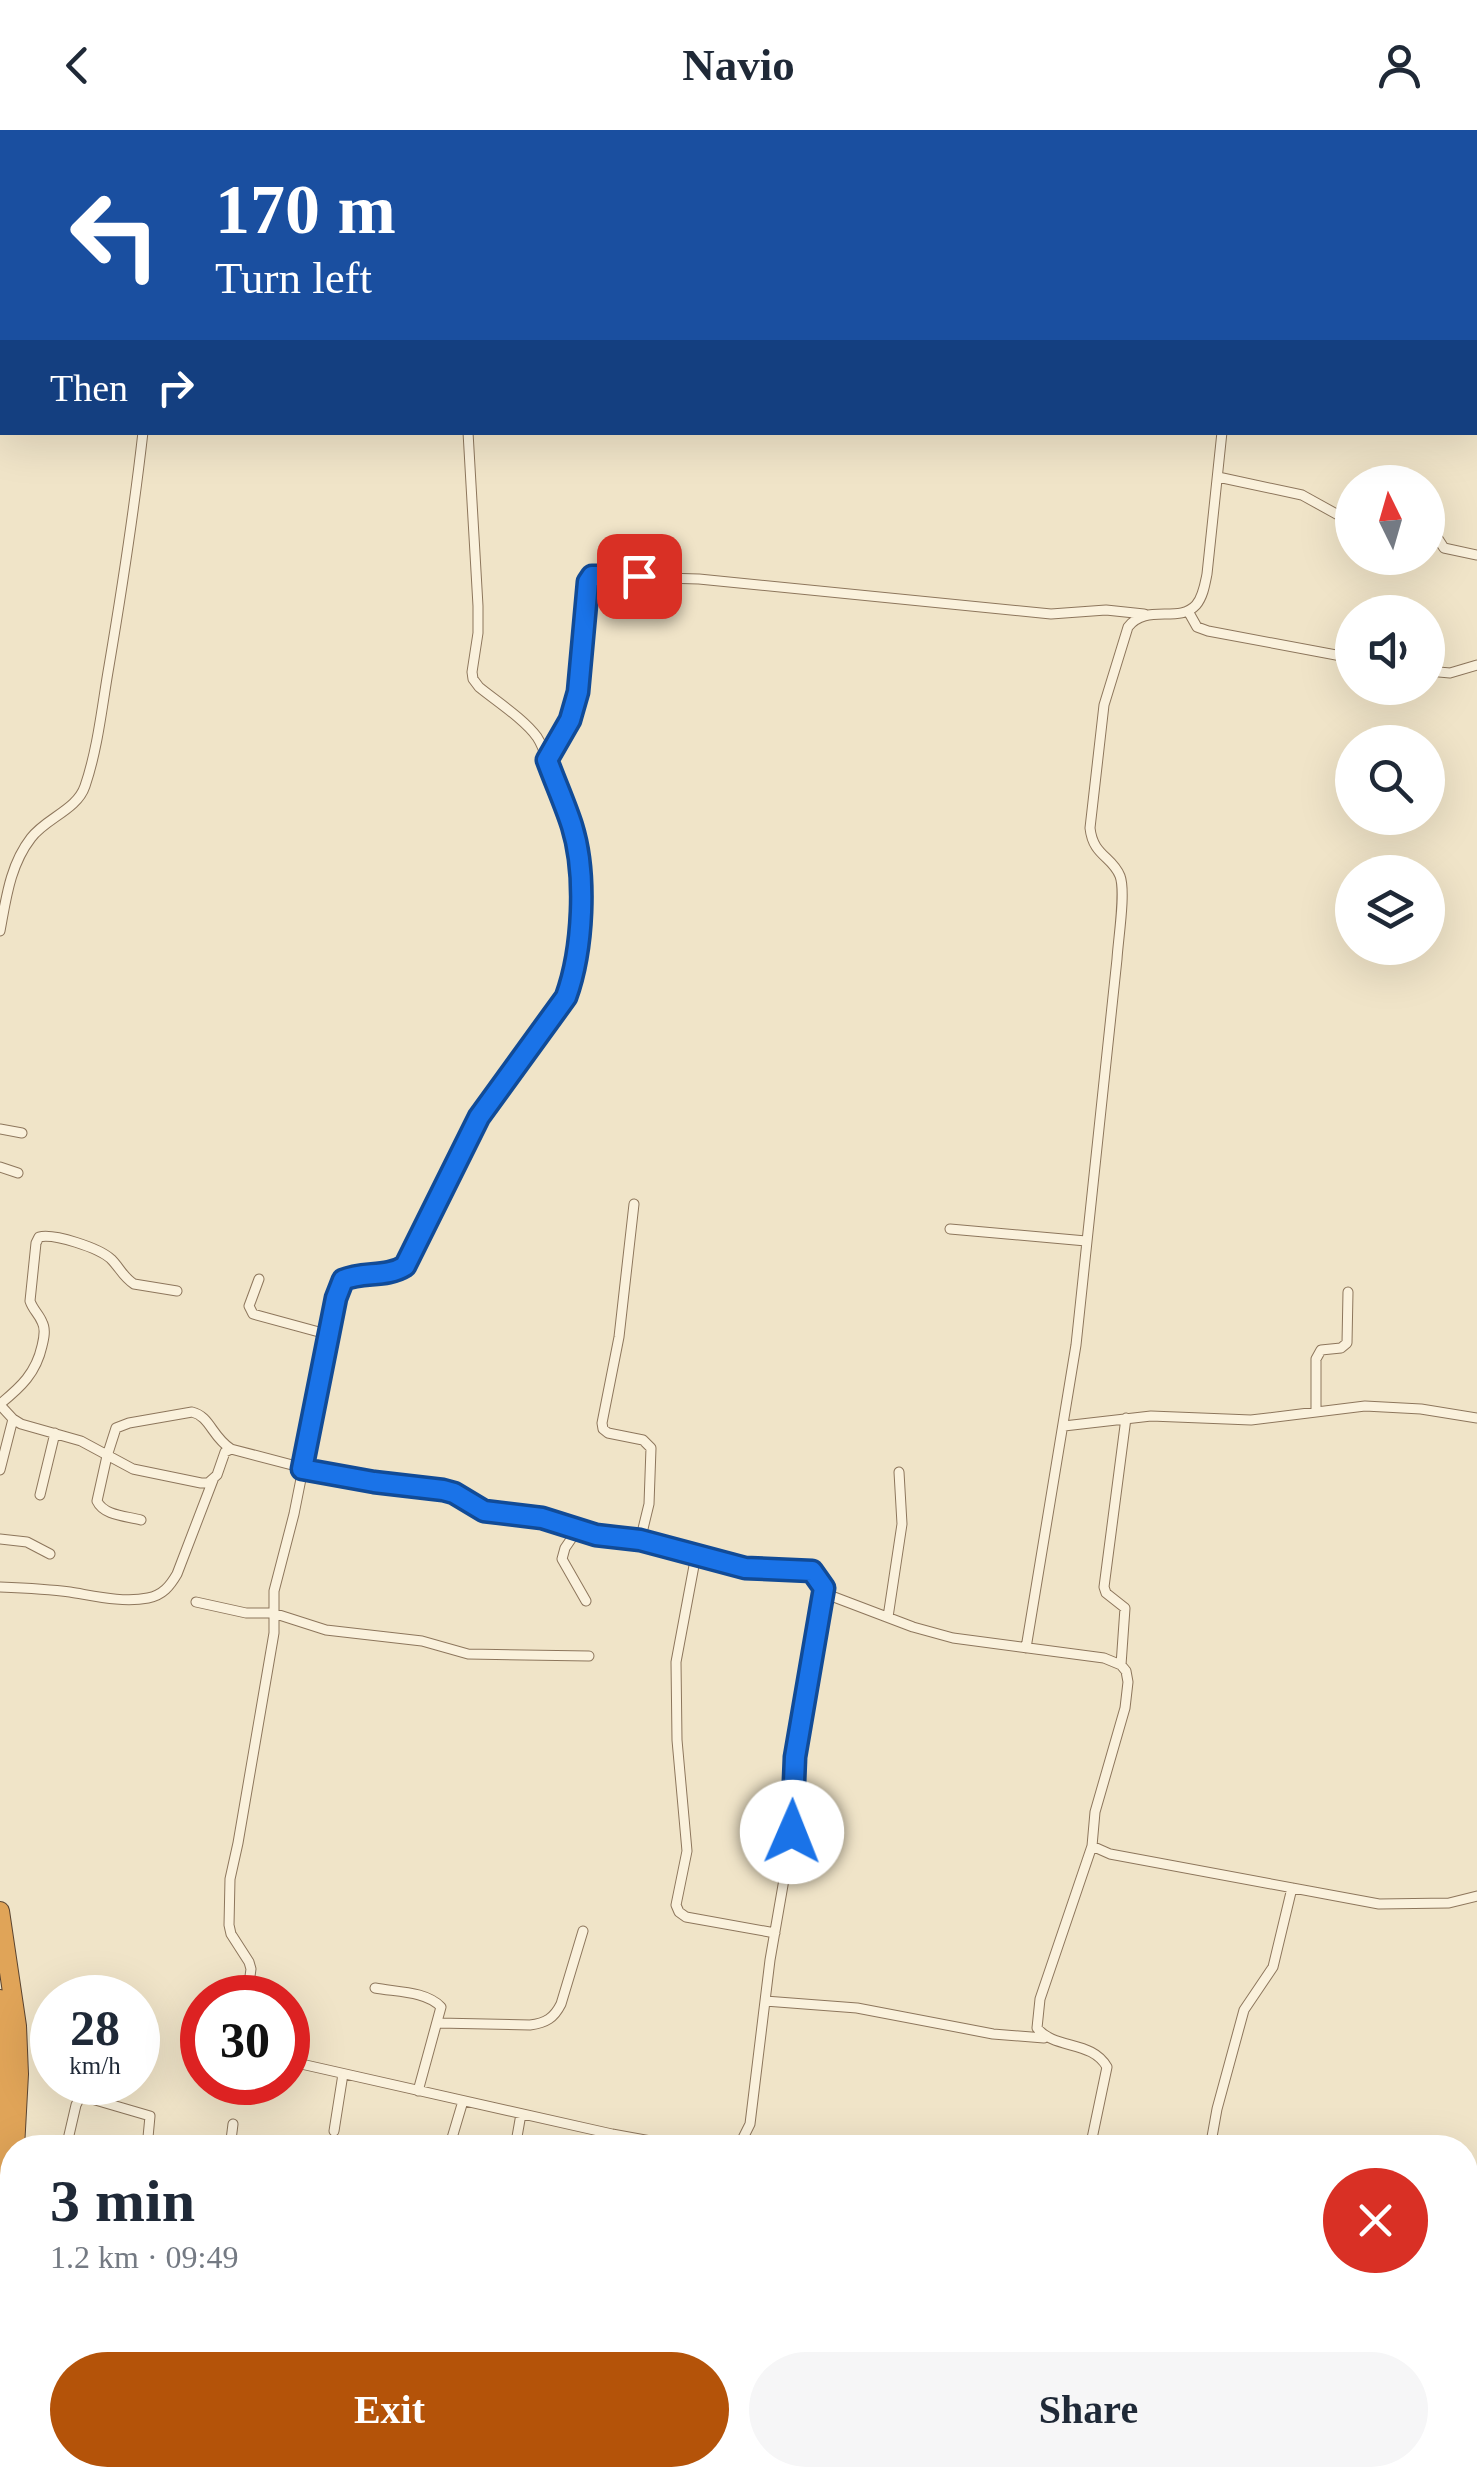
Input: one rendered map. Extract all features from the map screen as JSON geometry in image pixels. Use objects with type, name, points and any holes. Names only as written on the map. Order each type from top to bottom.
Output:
[{"type":"highway","points":[[0,1911],[17,2026],[16,2135]]},
{"type":"highway","points":[[0,1999],[5,2076],[2,2135]]},
{"type":"street","points":[[0,931],[9,884],[22,853],[31,838],[74,803],[85,786],[112,645],[143,435]]},
{"type":"street","points":[[250,1975],[249,1962],[229,1926],[230,1879],[274,1633],[274,1590],[294,1514],[336,1298],[343,1280],[351,1276],[396,1271],[405,1266],[479,1117],[566,997],[578,944],[578,863],[573,828],[547,760],[535,734],[473,680],[478,606],[468,435]]},
{"type":"street","points":[[547,760],[570,720],[578,692],[586,592],[592,576],[698,578],[1051,614],[1188,611],[1197,604],[1207,574],[1222,435]]},
{"type":"street","points":[[1218,477],[1302,495],[1335,513]]},
{"type":"street","points":[[1445,548],[1477,555]]},
{"type":"street","points":[[1188,611],[1197,627],[1208,631],[1335,655]]},
{"type":"street","points":[[1026,1648],[1076,1345],[1121,894],[1120,874],[1096,848],[1090,828],[1104,705],[1128,628],[1134,619],[1146,614]]},
{"type":"street","points":[[1445,673],[1477,666]]},
{"type":"street","points":[[0,1129],[22,1133]]},
{"type":"street","points":[[0,1168],[18,1173]]},
{"type":"street","points":[[634,1204],[619,1337],[602,1423],[608,1433],[643,1440],[651,1448],[649,1504],[640,1540]]},
{"type":"street","points":[[950,1228],[1086,1241]]},
{"type":"street","points":[[177,1291],[134,1284],[102,1253],[54,1236],[39,1237],[30,1301],[44,1328],[40,1354],[30,1378],[0,1404],[13,1419],[81,1440],[133,1469],[201,1484],[213,1480]]},
{"type":"street","points":[[258,1279],[249,1306],[252,1314],[330,1335]]},
{"type":"street","points":[[1316,1412],[1316,1359],[1320,1350],[1348,1343],[1348,1292]]},
{"type":"street","points":[[1064,1426],[1167,1416],[1251,1420],[1391,1406],[1477,1418]]},
{"type":"street","points":[[141,1520],[99,1508],[97,1495],[116,1428],[192,1412],[204,1416],[215,1436],[231,1449],[302,1469],[443,1490],[484,1511],[542,1518],[596,1535],[640,1540],[745,1568],[812,1571],[834,1598],[924,1630],[953,1638],[1104,1658],[1121,1665],[1128,1682],[1125,1708],[1095,1812],[1092,1846],[1036,2014],[1036,2028],[1045,2038]]},
{"type":"street","points":[[1121,1665],[1125,1608],[1104,1587],[1126,1418]]},
{"type":"street","points":[[0,1470],[13,1419]]},
{"type":"street","points":[[40,1495],[56,1434]]},
{"type":"street","points":[[0,1587],[113,1599],[161,1594],[177,1574],[222,1457],[231,1449]]},
{"type":"street","points":[[888,1617],[902,1524],[899,1472]]},
{"type":"street","points":[[578,1529],[564,1548],[562,1559],[586,1600]]},
{"type":"street","points":[[0,1539],[27,1542],[50,1554]]},
{"type":"street","points":[[696,1556],[676,1662],[687,1851],[676,1905],[686,1918],[775,1932]]},
{"type":"street","points":[[744,2135],[750,2124],[792,1832],[795,1757],[824,1588]]},
{"type":"street","points":[[196,1602],[254,1614],[272,1613],[326,1630],[422,1641],[468,1654],[589,1656]]},
{"type":"street","points":[[1092,1846],[1110,1854],[1396,1906],[1477,1896]]},
{"type":"street","points":[[1213,2135],[1244,2010],[1273,1967],[1292,1888]]},
{"type":"street","points":[[438,2023],[545,2022],[561,2004],[583,1931]]},
{"type":"street","points":[[375,1988],[433,1999],[441,2007],[418,2091]]},
{"type":"street","points":[[765,2002],[858,2008],[993,2034],[1045,2038],[1090,2050],[1101,2057],[1106,2067],[1093,2135]]},
{"type":"street","points":[[310,2066],[618,2135]]},
{"type":"street","points":[[334,2131],[344,2074]]},
{"type":"street","points":[[69,2135],[76,2105],[85,2097],[150,2116],[148,2135]]},
{"type":"street","points":[[454,2135],[463,2102]]},
{"type":"street","points":[[517,2135],[521,2114]]},
{"type":"street","points":[[232,2135],[233,2124]]},
{"type":"route","points":[[639,576],[592,576],[588,582],[578,692],[570,720],[547,760],[573,828],[578,863],[578,944],[566,997],[479,1117],[405,1266],[343,1280],[336,1298],[302,1469],[443,1490],[484,1511],[542,1518],[596,1535],[640,1540],[745,1568],[812,1571],[824,1588],[795,1757],[792,1832]]}]
